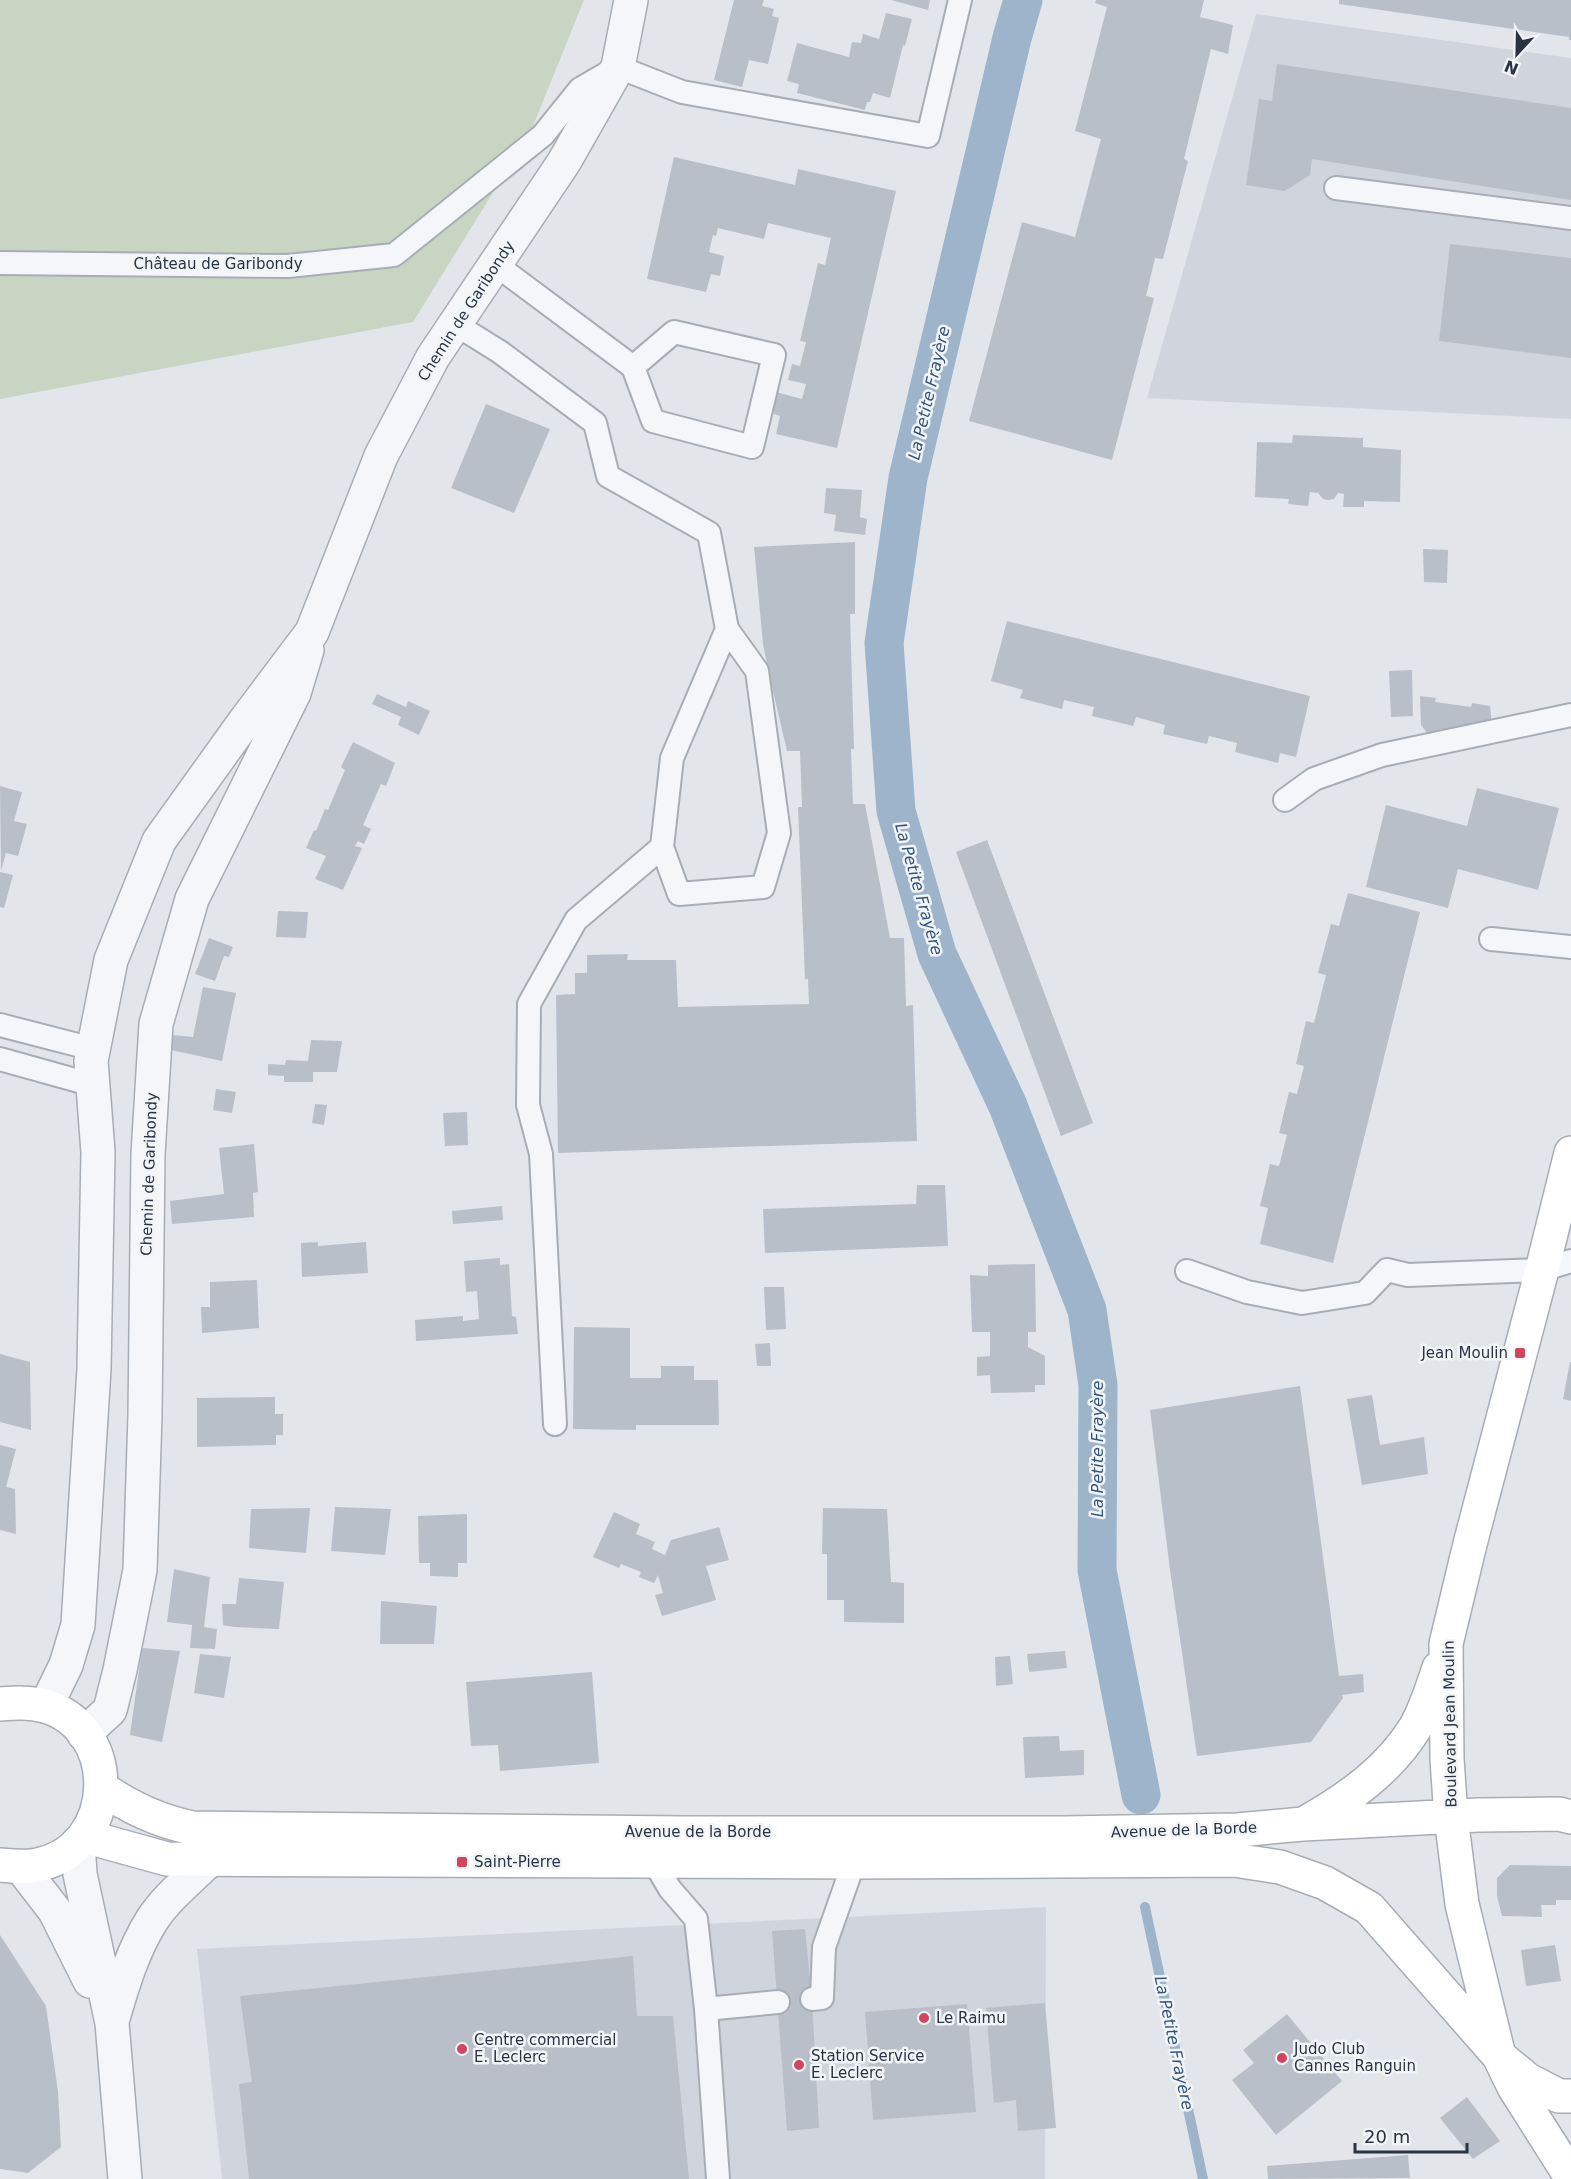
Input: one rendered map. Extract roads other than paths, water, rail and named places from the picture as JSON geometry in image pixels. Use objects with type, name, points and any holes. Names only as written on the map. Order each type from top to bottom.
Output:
[{"type":"main road","name":"Boulevard Jean Moulin","points":[[1571,1153],[1557,1265],[1473,1533],[1446,1644],[1447,1759],[1451,1817],[1462,1904],[1499,2056],[1514,2087],[1571,2177]]},
{"type":"main road","points":[[1303,1824],[1337,1805],[1367,1783],[1397,1750],[1414,1728],[1427,1702],[1446,1644]]},
{"type":"main road","points":[[0,1704],[23,1702],[46,1706],[67,1718],[84,1734],[94,1750],[100,1768],[102,1788],[97,1813],[81,1839],[61,1856],[42,1864],[10,1866]]},
{"type":"main road","name":"Avenue de la Borde","points":[[102,1788],[124,1804],[171,1823],[192,1828],[683,1833],[1064,1833],[1238,1830],[1303,1824],[1478,1815],[1559,1814],[1571,1817]]},
{"type":"main road","points":[[81,1839],[167,1859],[209,1860],[654,1862],[1234,1860],[1280,1867],[1324,1883],[1369,1908],[1499,2056],[1528,2080],[1559,2096],[1571,2096]]},
{"type":"street","name":"Chemin de Garibondy","points":[[84,1734],[110,1710],[140,1570],[145,1414],[148,1154],[156,1024],[192,899],[294,693],[312,632],[381,456],[433,357],[564,162],[618,68],[631,0]]},
{"type":"street","name":"Chemin de Garibondy","points":[[46,1706],[66,1665],[78,1625],[94,1369],[98,1152],[91,1060],[111,960],[159,841],[244,721],[312,632]]},
{"type":"street","points":[[81,1839],[80,1874],[112,2023],[125,2179]]},
{"type":"street","points":[[112,2023],[127,1970],[152,1920],[209,1860]]},
{"type":"street","points":[[10,1866],[55,1911],[112,2023]]},
{"type":"lane","points":[[618,68],[682,92],[928,136],[960,0]]},
{"type":"lane","name":"Château de Garibondy","points":[[0,263],[288,266],[394,255],[543,135],[580,89],[618,68]]},
{"type":"lane","points":[[1336,188],[1571,218]]},
{"type":"lane","points":[[495,264],[633,367],[653,422],[752,447],[774,355],[674,332],[633,367]]},
{"type":"lane","points":[[454,324],[500,352],[595,423],[608,476],[709,533],[727,629],[757,671],[779,833],[763,887],[679,894],[662,847],[672,758],[727,629]]},
{"type":"lane","points":[[1285,800],[1314,778],[1382,755],[1571,715]]},
{"type":"lane","points":[[555,1424],[541,1154],[528,1105],[529,1004],[576,920],[662,847]]},
{"type":"lane","points":[[1491,939],[1571,947]]},
{"type":"lane","points":[[0,1025],[93,1049]]},
{"type":"lane","points":[[0,1059],[93,1085]]},
{"type":"lane","points":[[1187,1271],[1248,1292],[1302,1303],[1365,1293],[1387,1270],[1408,1275],[1557,1265]]},
{"type":"lane","points":[[654,1862],[670,1889],[696,1919],[706,2009],[718,2179]]},
{"type":"lane","points":[[812,1999],[822,1998],[824,1947],[854,1862]]},
{"type":"lane","points":[[706,2009],[778,2002]]},
{"type":"waterway","name":"La Petite Frayère","points":[[1023,0],[1012,38],[908,478],[884,643],[896,811],[937,954],[1008,1106],[1087,1310],[1098,1385],[1097,1570],[1141,1795]]},
{"type":"waterway","name":"La Petite Frayère","points":[[1145,1907],[1203,2179]]},
{"type":"place","name":"Jean Moulin","points":[[1520,1353]]},
{"type":"place","name":"Saint-Pierre","points":[[462,1862]]},
{"type":"place","name":"Le Raimu","points":[[924,2018]]},
{"type":"place","name":"Centre commercial E. Leclerc","points":[[462,2049]]},
{"type":"place","name":"Judo Club Cannes Ranguin","points":[[1282,2058]]},
{"type":"place","name":"Station Service E. Leclerc","points":[[799,2065]]}]
